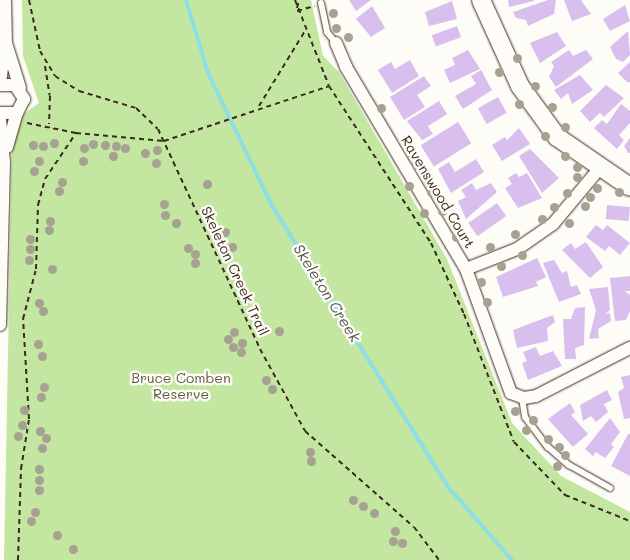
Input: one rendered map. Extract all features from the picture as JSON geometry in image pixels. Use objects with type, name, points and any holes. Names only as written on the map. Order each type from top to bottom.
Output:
[{"type":"street","points":[[5,0],[6,43],[0,84],[10,83],[20,88]]},
{"type":"street","points":[[481,0],[520,86],[557,137],[599,170],[630,187]]},
{"type":"street","points":[[4,162],[17,113],[24,99],[6,43]]},
{"type":"street","name":"Ravenswood Court","points":[[336,43],[346,67],[466,270],[507,386],[522,398]]},
{"type":"street","points":[[0,113],[17,113]]},
{"type":"street","points":[[0,119],[4,162],[0,325]]},
{"type":"street","points":[[466,270],[517,248],[548,228],[599,170]]},
{"type":"street","points":[[522,398],[575,379],[630,348]]},
{"type":"lane","name":"Ravenswood Court","points":[[321,3],[327,32],[336,43]]},
{"type":"lane","points":[[522,398],[527,421],[548,447],[569,465],[610,488]]},
{"type":"path","points":[[29,0],[45,64],[50,96],[48,124]]},
{"type":"path","points":[[295,0],[305,32],[329,86],[431,243],[464,314],[514,442],[564,495],[630,521]]},
{"type":"path","points":[[297,11],[299,0]]},
{"type":"path","points":[[259,106],[305,32]]},
{"type":"path","name":"Skeleton Creek Trail","points":[[45,64],[69,87],[145,114],[164,141],[260,349],[305,431],[414,527],[439,560]]},
{"type":"path","points":[[22,126],[48,124],[76,133],[164,141],[259,106],[329,86]]},
{"type":"path","points":[[18,560],[22,469],[29,419],[23,319],[36,269],[38,205],[45,179],[76,133]]},
{"type":"green space","name":"Bruce Comben Reserve","points":[[22,0],[311,0],[323,56],[339,72],[447,259],[512,423],[561,476],[630,512],[630,560],[4,560],[12,147],[22,115],[39,103],[23,56]]},
{"type":"building","points":[[349,0],[371,0],[356,11]]},
{"type":"building","points":[[508,0],[534,0],[534,1],[509,7]]},
{"type":"building","points":[[548,0],[556,0],[554,14],[528,26],[526,20],[516,18],[513,12]]},
{"type":"building","points":[[564,0],[581,0],[591,14],[572,21]]},
{"type":"building","points":[[452,1],[457,19],[429,26],[425,12]]},
{"type":"building","points":[[625,5],[630,21],[610,31],[603,19]]},
{"type":"building","points":[[372,6],[385,28],[371,37],[356,19]]},
{"type":"building","points":[[457,26],[461,37],[436,47],[432,35]]},
{"type":"building","points":[[628,31],[630,55],[623,62],[616,59],[610,47]]},
{"type":"building","points":[[557,32],[566,46],[540,63],[530,43]]},
{"type":"building","points":[[468,50],[480,69],[450,83],[444,70],[455,65],[452,58]]},
{"type":"building","points":[[569,50],[573,56],[586,50],[593,59],[556,87],[549,77],[554,66],[551,62]]},
{"type":"building","points":[[410,60],[419,76],[392,93],[378,70],[391,62],[395,69]]},
{"type":"building","points":[[630,62],[630,82],[627,82],[618,73]]},
{"type":"building","points":[[481,70],[492,90],[463,109],[455,96],[476,84],[471,76]]},
{"type":"building","points":[[580,75],[593,90],[572,104],[568,93],[561,99],[554,90]]},
{"type":"building","points":[[424,76],[431,86],[417,95],[425,107],[404,120],[390,97]]},
{"type":"building","points":[[606,85],[624,98],[604,117],[600,113],[590,122],[580,111]]},
{"type":"building","points":[[498,97],[507,113],[487,124],[478,108]]},
{"type":"building","points":[[439,101],[447,114],[428,126],[433,134],[422,140],[407,121]]},
{"type":"building","points":[[621,104],[630,111],[630,123],[619,135],[624,140],[617,149],[594,128],[602,120],[607,124]]},
{"type":"building","points":[[458,122],[471,143],[434,167],[421,145]]},
{"type":"building","points":[[519,128],[530,144],[502,161],[492,145],[505,137],[507,140]]},
{"type":"building","points":[[630,138],[630,153],[628,153],[624,146]]},
{"type":"building","points":[[530,149],[559,178],[542,193],[519,156]]},
{"type":"building","points":[[476,159],[484,172],[451,193],[438,169],[449,162],[455,172]]},
{"type":"building","points":[[516,173],[519,177],[527,173],[542,198],[518,208],[505,188],[512,184],[508,178]]},
{"type":"building","points":[[472,183],[476,190],[491,183],[497,192],[466,219],[458,201],[466,197],[461,190]]},
{"type":"building","points":[[497,203],[506,216],[478,236],[468,223]]},
{"type":"building","points":[[607,205],[630,207],[629,221],[606,219]]},
{"type":"building","points":[[596,225],[603,230],[607,225],[630,243],[620,255],[609,246],[605,251],[586,237]]},
{"type":"building","points":[[586,242],[603,267],[590,278],[562,250],[571,243],[575,249]]},
{"type":"building","points":[[537,258],[546,277],[536,282],[538,286],[503,297],[496,277]]},
{"type":"building","points":[[554,260],[562,273],[567,271],[571,287],[577,285],[581,294],[559,302],[543,263]]},
{"type":"building","points":[[630,276],[630,291],[625,291],[630,295],[630,311],[626,320],[615,321],[610,278]]},
{"type":"building","points":[[608,287],[610,310],[605,314],[610,313],[611,321],[598,329],[599,338],[589,339],[596,310],[589,289]]},
{"type":"building","points":[[585,307],[584,345],[575,348],[576,359],[565,359],[563,319],[571,319],[575,308]]},
{"type":"building","points":[[553,315],[555,322],[547,328],[548,341],[517,348],[513,330]]},
{"type":"building","points":[[536,347],[540,356],[553,351],[562,366],[528,380],[522,363],[527,361],[523,352]]},
{"type":"building","points":[[630,375],[630,418],[624,419],[618,392],[624,388],[621,377]]},
{"type":"building","points":[[607,390],[612,400],[604,404],[608,412],[596,422],[591,416],[583,421],[580,405]]},
{"type":"building","points":[[570,403],[575,412],[571,415],[588,434],[573,447],[548,419]]},
{"type":"building","points":[[610,418],[620,432],[611,444],[614,447],[605,458],[596,452],[593,456],[585,449]]},
{"type":"building","points":[[628,434],[630,434],[630,476],[611,466]]},
{"type":"waterway","name":"Skeleton Creek","points":[[186,0],[208,73],[272,206],[449,488],[512,560]]}]
